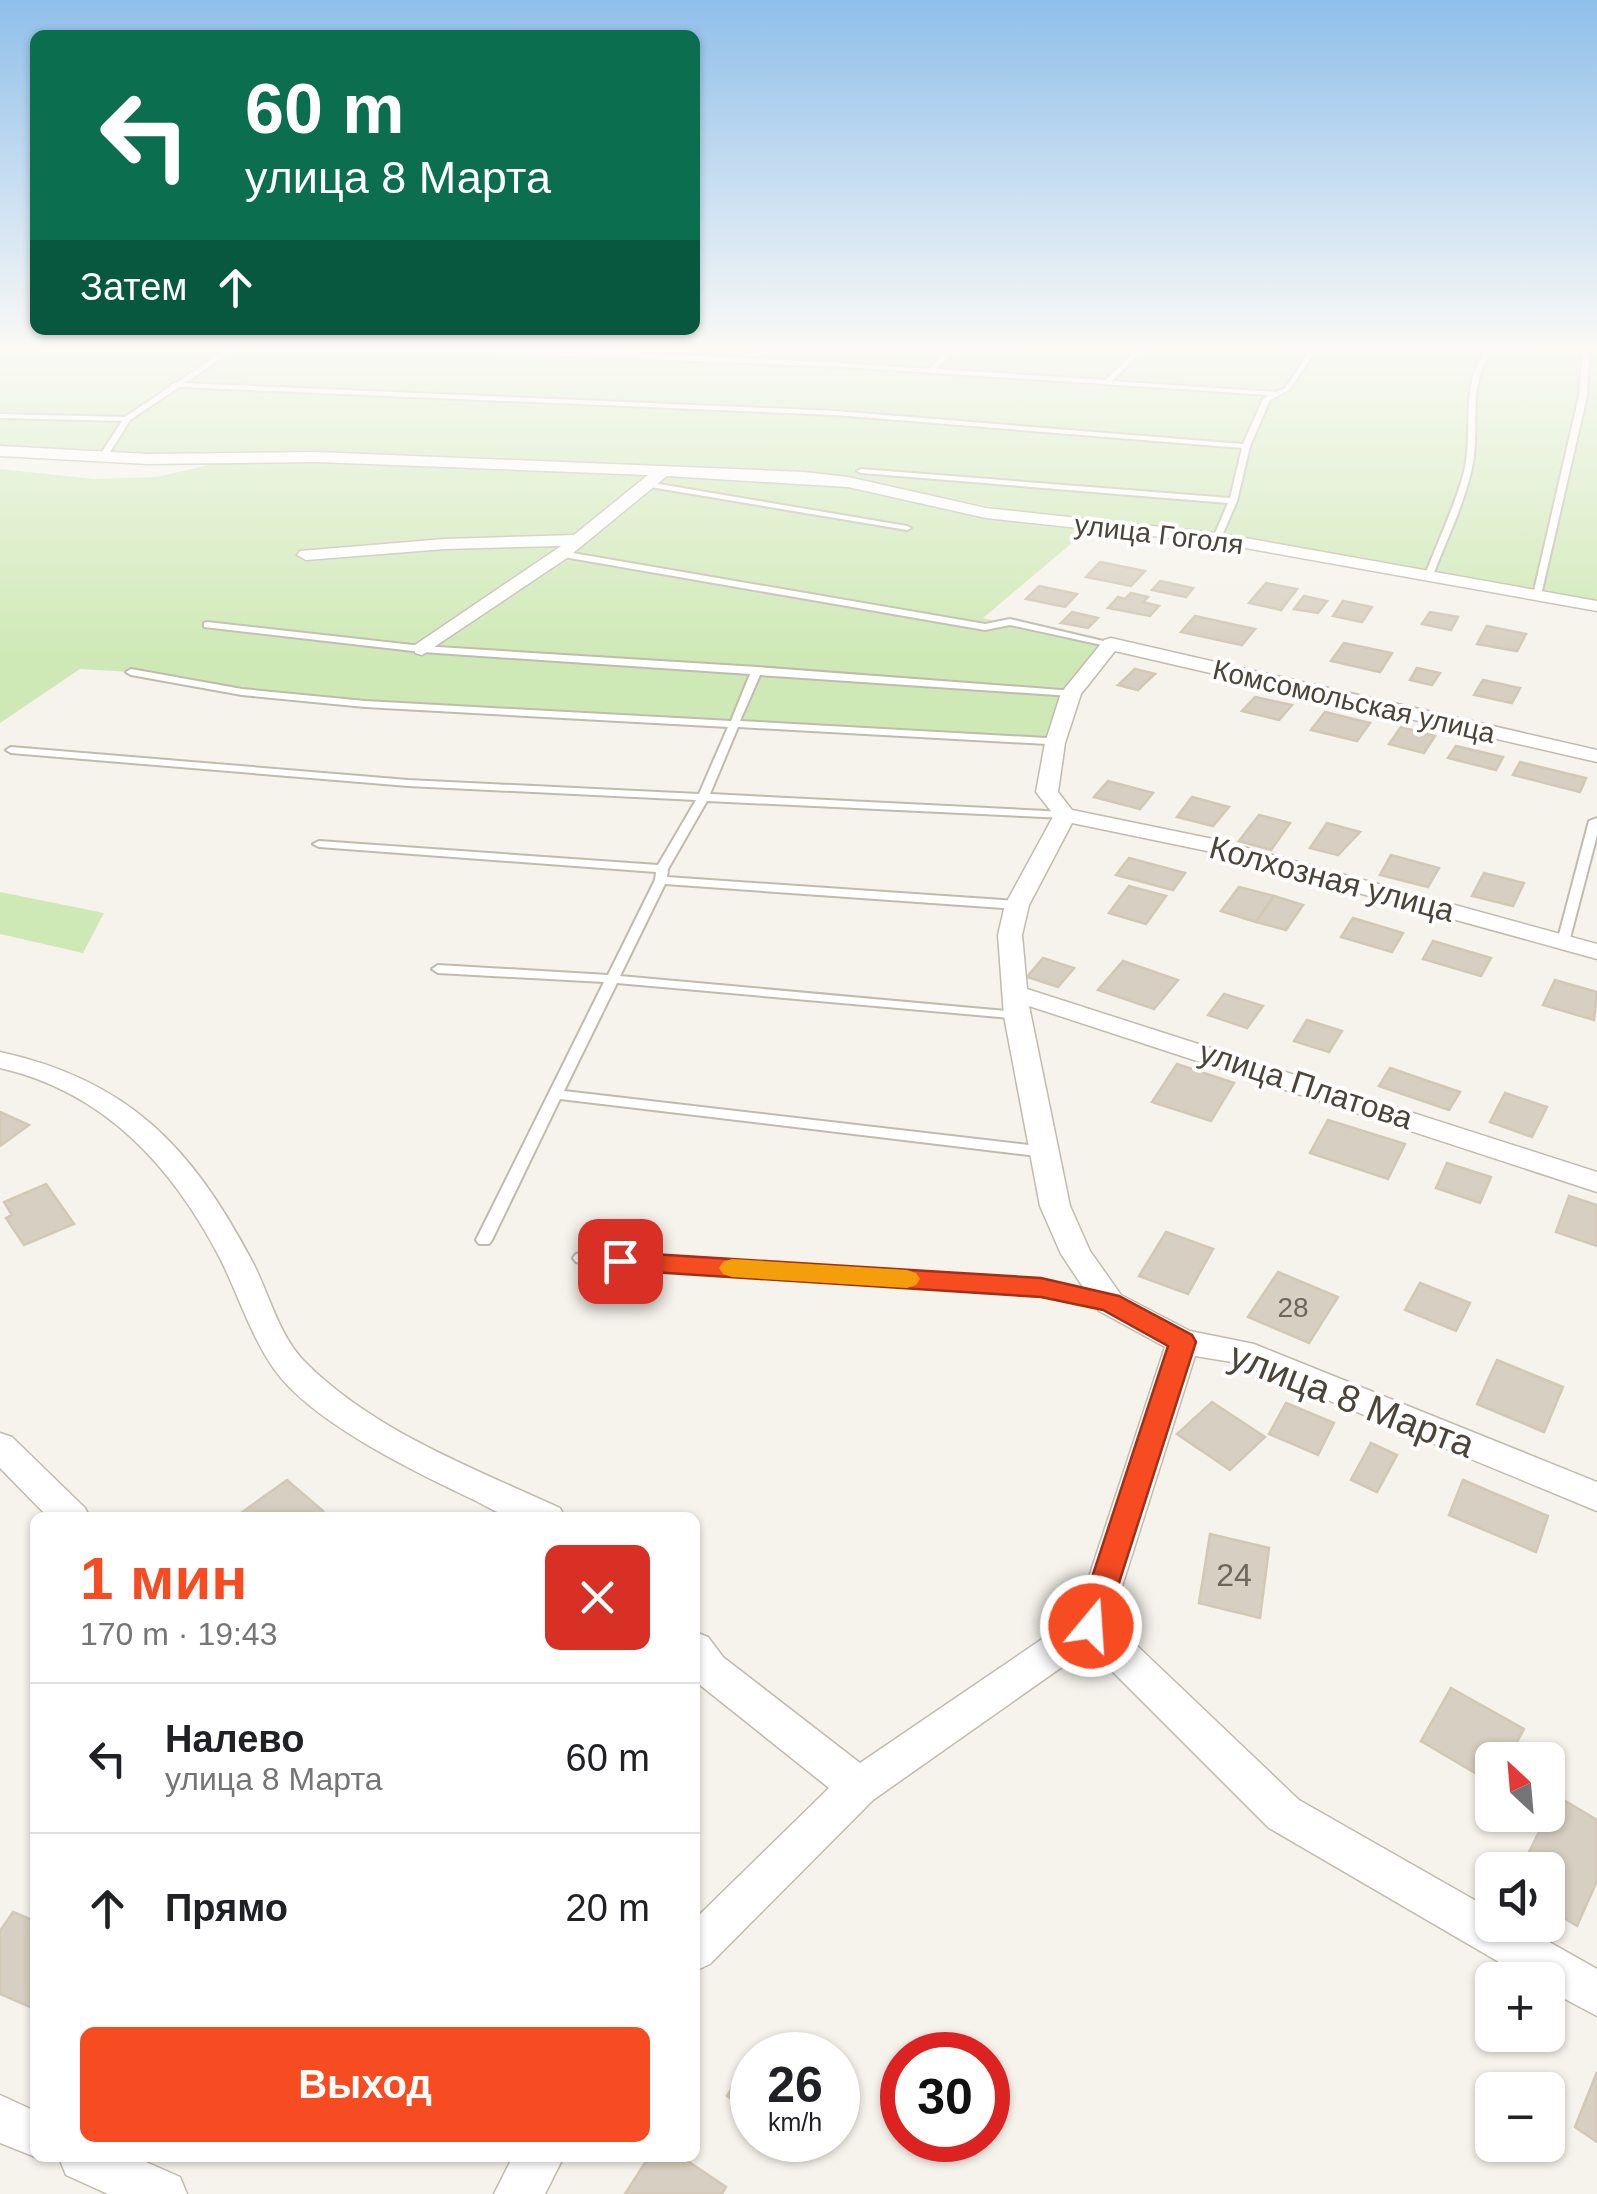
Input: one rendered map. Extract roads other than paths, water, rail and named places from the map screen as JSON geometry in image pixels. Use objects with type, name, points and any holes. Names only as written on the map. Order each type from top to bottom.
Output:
[{"type":"street","name":"улица Гоголя","points":[[50,453],[148,459],[317,457],[804,477],[848,482],[986,513],[1218,538],[1597,606]]},
{"type":"street","points":[[422,649],[561,554],[662,472]]},
{"type":"street","points":[[306,556],[445,544],[577,540]]},
{"type":"street","points":[[1110,1302],[1076,1254],[1056,1206],[1015,1005],[1010,935],[1018,904],[1065,815],[1047,792],[1055,743],[1071,693],[1111,644]]},
{"type":"street","name":"Комсомольская улица","points":[[1111,644],[1597,756]]},
{"type":"street","name":"Колхозная улица","points":[[1065,815],[1210,845],[1597,952]]},
{"type":"street","name":"улица Платова","points":[[1015,1005],[1134,1029],[1597,1182]]},
{"type":"street","points":[[0,1060],[20,1062],[103,1096],[142,1125],[208,1205],[288,1364],[336,1407],[410,1453],[534,1512]]},
{"type":"street","name":"улица 8 Марта","points":[[1110,1302],[1183,1342],[1243,1352],[1597,1497]]},
{"type":"street","points":[[700,1944],[858,1787],[1091,1626],[1183,1342]]},
{"type":"street","points":[[0,1446],[66,1512]]},
{"type":"street","points":[[1091,1626],[1284,1814],[1597,1994]]},
{"type":"street","points":[[700,1656],[710,1669],[858,1787]]},
{"type":"street","points":[[0,2119],[30,2133]]},
{"type":"street","points":[[93,2162],[162,2194]]},
{"type":"street","points":[[518,2194],[537,2162]]},
{"type":"lane","points":[[1218,538],[1233,501],[1244,453]]},
{"type":"lane","points":[[1429,575],[1470,453]]},
{"type":"lane","points":[[1537,595],[1570,453]]},
{"type":"lane","points":[[861,471],[1233,501]]},
{"type":"lane","points":[[647,484],[907,528]]},
{"type":"lane","points":[[561,554],[985,627],[1010,622],[1111,644]]},
{"type":"lane","points":[[207,624],[422,649],[1071,693]]},
{"type":"lane","points":[[484,1240],[661,874],[704,796],[757,670]]},
{"type":"lane","points":[[131,672],[242,692],[365,704],[1047,741]]},
{"type":"lane","points":[[11,750],[408,784],[1065,815]]},
{"type":"lane","points":[[1563,942],[1595,821]]},
{"type":"lane","points":[[319,844],[1018,904]]},
{"type":"lane","points":[[438,969],[1015,1005]]},
{"type":"lane","points":[[556,1094],[1046,1152]]},
{"type":"lane","points":[[582,1258],[1041,1288],[1110,1302]]}]
